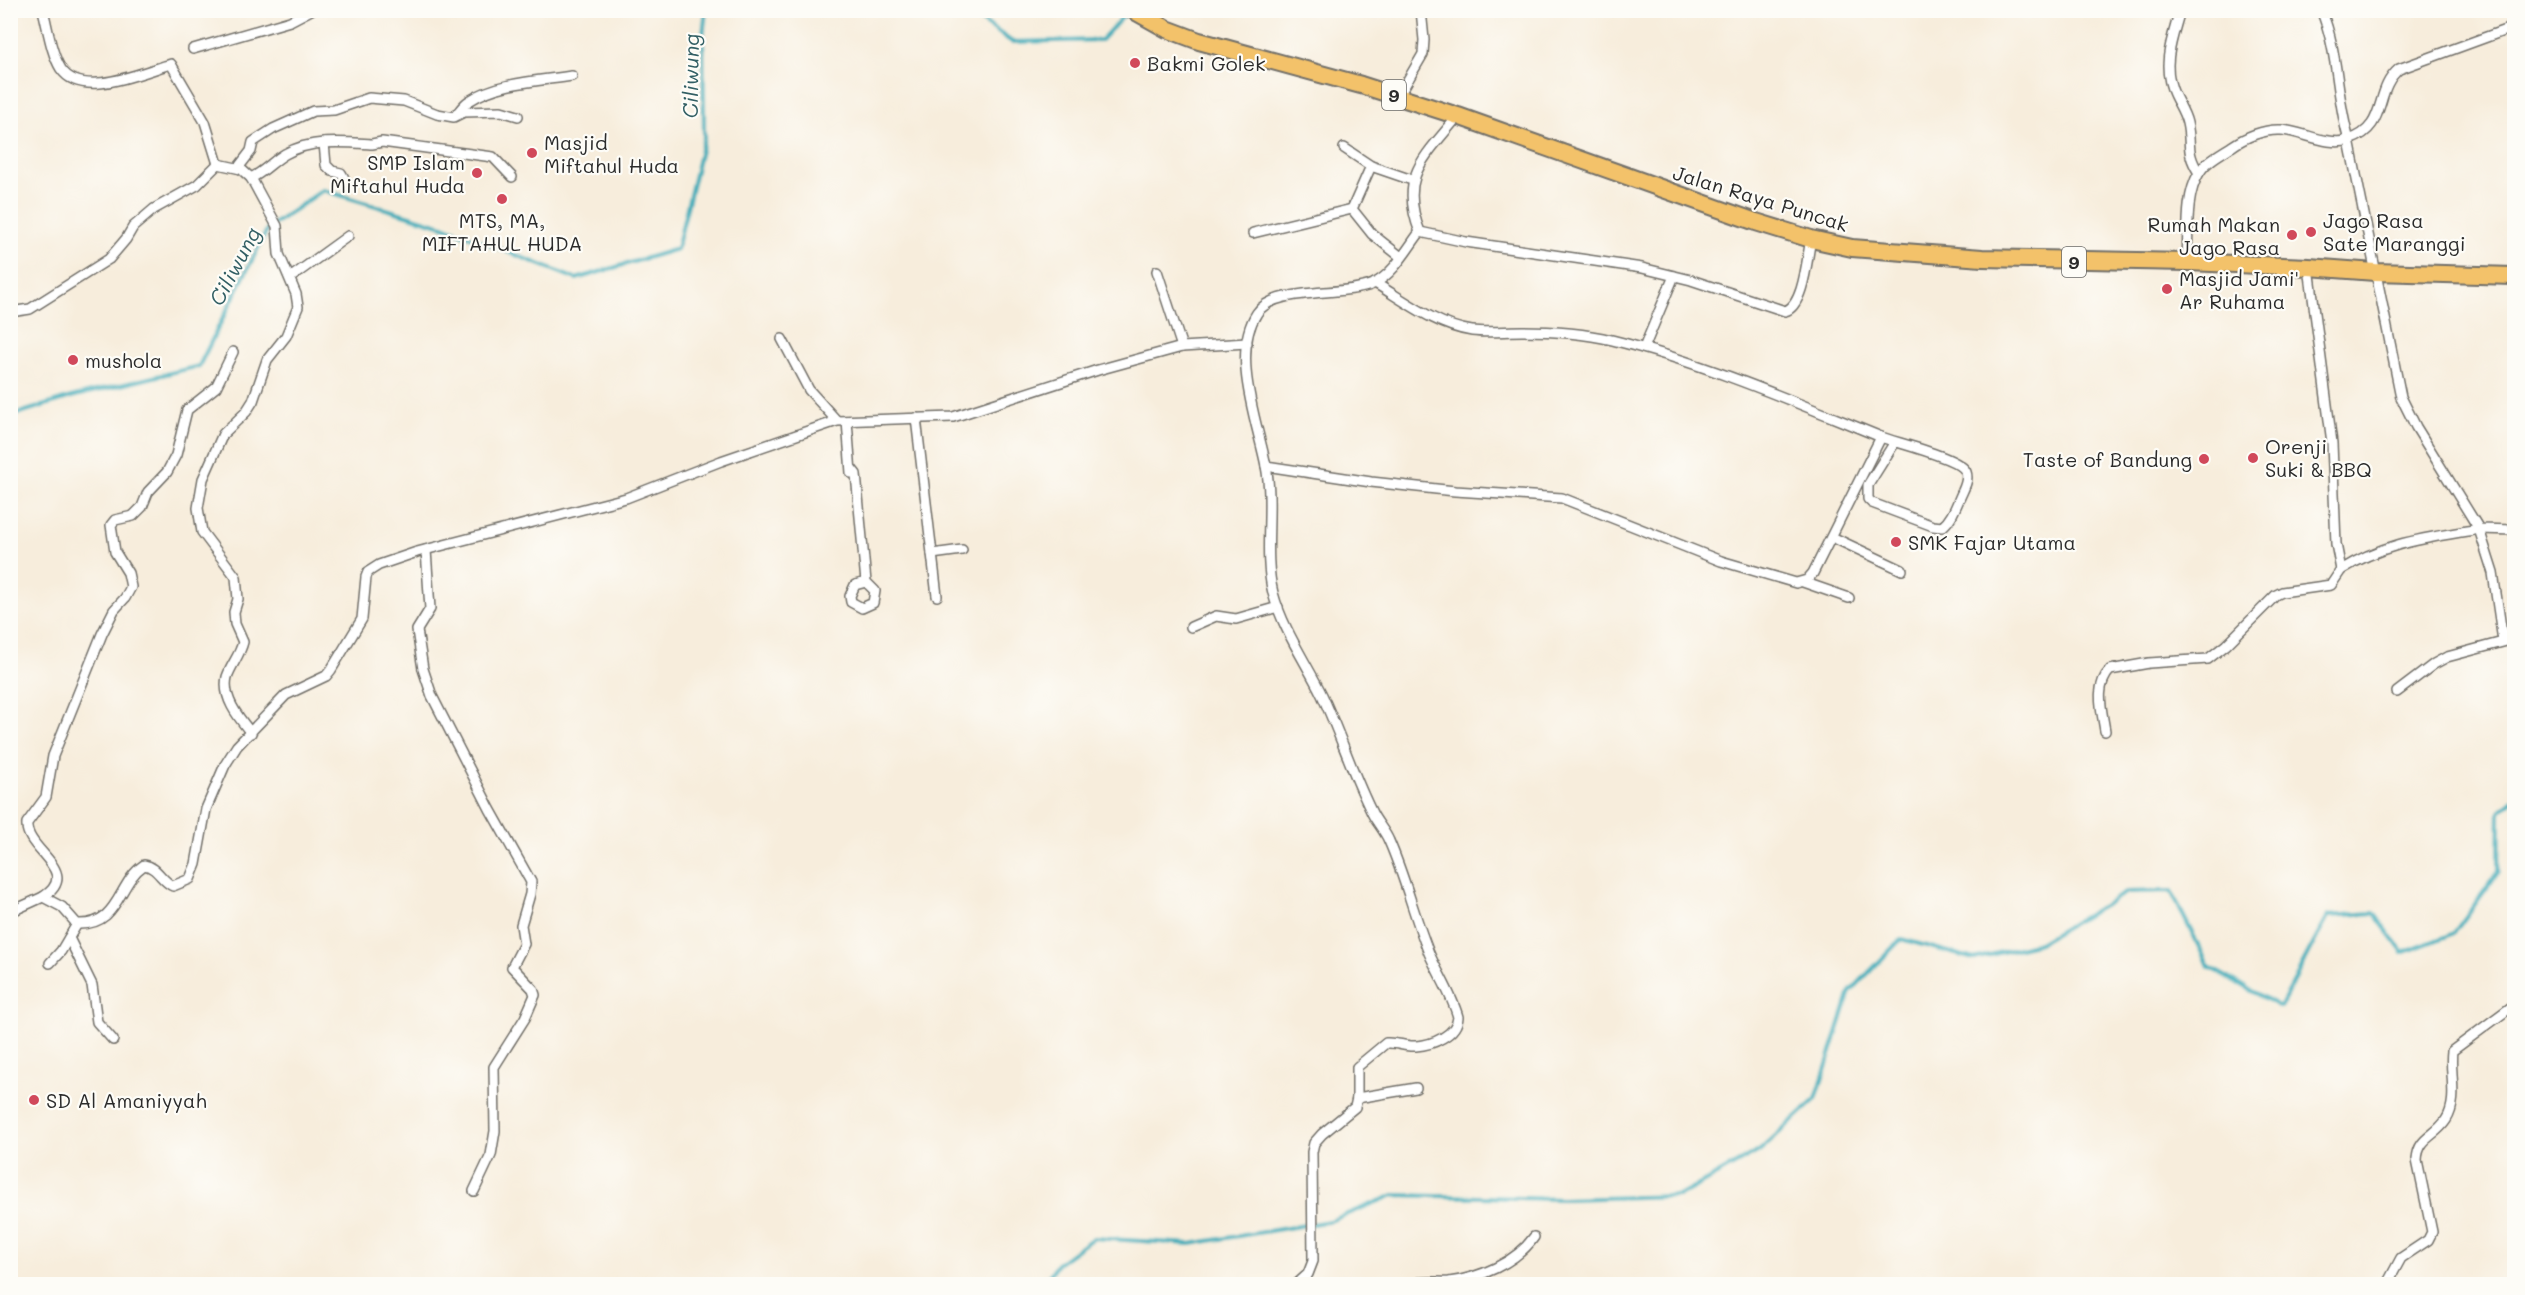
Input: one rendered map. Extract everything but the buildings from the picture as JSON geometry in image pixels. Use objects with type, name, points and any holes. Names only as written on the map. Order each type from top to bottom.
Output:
[{"type":"highway","name":"Jalan Raya Puncak","points":[[1138,14],[1198,41],[1458,116],[1811,239],[1879,252],[1982,258],[2187,262],[2375,272],[2514,276]]},
{"type":"street","points":[[43,10],[56,59],[66,75],[80,82],[93,85],[109,82],[171,64],[205,122],[218,164]]},
{"type":"street","points":[[193,49],[290,21],[311,10]]},
{"type":"street","points":[[1398,97],[1423,54],[1421,10]]},
{"type":"street","points":[[2180,10],[2169,50],[2168,75],[2187,123],[2189,155],[2199,173]]},
{"type":"street","points":[[2321,10],[2331,41],[2341,112],[2349,140],[2396,379],[2404,404],[2416,427],[2479,529],[2487,547],[2503,641]]},
{"type":"street","points":[[2187,262],[2190,200],[2199,173],[2234,144],[2270,130],[2283,130],[2334,141],[2349,140],[2374,124],[2391,76],[2399,69],[2514,27]]},
{"type":"street","points":[[454,117],[468,101],[492,91],[516,84],[572,76]]},
{"type":"street","points":[[238,168],[251,151],[253,142],[273,129],[314,111],[334,110],[369,98],[404,101],[437,114],[454,117],[464,112],[501,111],[518,116]]},
{"type":"street","points":[[1420,232],[1413,210],[1412,180],[1427,154],[1458,116]]},
{"type":"street","points":[[251,178],[294,149],[307,145],[382,142],[493,157],[512,177]]},
{"type":"street","points":[[324,143],[326,165],[332,171],[341,173],[345,180]]},
{"type":"street","points":[[1344,148],[1371,166],[1412,180]]},
{"type":"street","points":[[218,164],[238,168],[251,178],[277,226],[279,254],[290,278],[298,307],[286,336],[267,360],[253,401],[246,412],[223,434],[203,479],[198,508],[202,532],[236,577],[238,599],[234,612],[235,624],[243,642],[227,678],[226,687],[233,707],[251,733]]},
{"type":"street","points":[[10,312],[30,309],[109,259],[126,239],[133,226],[153,209],[197,185],[218,164]]},
{"type":"street","points":[[1352,209],[1371,166]]},
{"type":"street","points":[[1252,233],[1352,209]]},
{"type":"street","points":[[1352,209],[1372,234],[1401,257]]},
{"type":"street","points":[[1297,1284],[1311,1269],[1313,1145],[1322,1134],[1352,1112],[1357,1098],[1356,1070],[1360,1063],[1386,1043],[1417,1046],[1439,1040],[1455,1028],[1458,1017],[1429,953],[1389,840],[1373,814],[1323,696],[1278,607],[1270,570],[1266,466],[1252,411],[1247,343],[1254,317],[1267,303],[1285,297],[1344,292],[1375,283],[1392,269],[1420,232]]},
{"type":"street","points":[[1420,232],[1489,245],[1605,261],[1674,276],[1788,310],[1794,307],[1800,295],[1811,239]]},
{"type":"street","points":[[290,278],[348,236]]},
{"type":"street","points":[[2309,267],[2332,443],[2336,544],[2341,570]]},
{"type":"street","points":[[1158,271],[1182,346]]},
{"type":"street","points":[[1644,348],[1674,276]]},
{"type":"street","points":[[1375,283],[1437,320],[1462,328],[1473,331],[1579,335],[1644,348],[1715,370],[1881,437],[1947,459],[1961,465],[1966,471],[1967,480],[1950,519],[1942,526],[1923,522],[1872,503],[1868,499],[1868,485],[1895,442]]},
{"type":"street","points":[[782,339],[809,390],[837,421]]},
{"type":"street","points":[[77,924],[93,922],[111,910],[122,896],[130,878],[144,866],[153,867],[165,881],[173,886],[190,879],[194,873],[206,809],[214,787],[237,746],[286,695],[326,676],[331,670],[362,619],[364,586],[368,572],[379,565],[426,550],[626,498],[721,461],[837,421],[942,418],[966,414],[1098,370],[1182,346],[1247,343]]},
{"type":"street","points":[[10,912],[44,897],[53,891],[56,883],[55,866],[29,837],[27,824],[46,797],[53,756],[102,634],[114,610],[131,587],[128,573],[115,552],[111,525],[115,520],[133,516],[142,507],[148,492],[166,472],[176,455],[187,410],[216,387],[233,352]]},
{"type":"street","points":[[916,418],[937,596]]},
{"type":"street","points":[[847,421],[852,469],[850,475],[863,582]]},
{"type":"street","points":[[1803,582],[1813,573],[1881,437]]},
{"type":"street","points":[[1266,466],[1371,482],[1455,491],[1563,498],[1721,561],[1787,581],[1803,582],[1849,598]]},
{"type":"street","points":[[2105,731],[2101,683],[2110,670],[2149,663],[2208,659],[2226,645],[2276,595],[2282,592],[2328,586],[2335,581],[2341,570],[2359,559],[2394,545],[2479,529],[2514,530]]},
{"type":"street","points":[[1832,537],[1902,570]]},
{"type":"street","points":[[426,550],[430,609],[417,630],[427,683],[451,736],[531,882],[521,925],[525,940],[512,967],[533,989],[535,995],[525,1018],[494,1067],[495,1131],[491,1155],[474,1191]]},
{"type":"street","points":[[932,554],[962,550]]},
{"type":"street","points":[[1191,627],[1216,616],[1236,619],[1278,607]]},
{"type":"street","points":[[2397,692],[2434,664],[2514,639]]},
{"type":"street","points":[[44,897],[62,907],[77,924]]},
{"type":"street","points":[[50,963],[61,951],[77,924]]},
{"type":"street","points":[[69,938],[92,986],[97,1022],[113,1040]]},
{"type":"street","points":[[2388,1284],[2401,1258],[2428,1240],[2432,1232],[2417,1160],[2418,1150],[2446,1121],[2449,1113],[2453,1101],[2452,1051],[2514,1005]]},
{"type":"street","points":[[1357,1098],[1416,1088]]},
{"type":"street","points":[[1412,1284],[1425,1281],[1448,1282],[1483,1272],[1509,1260],[1533,1237]]},
{"type":"waterway","name":"Ciliwung","points":[[10,416],[71,397],[199,366],[268,228],[323,190],[443,226],[576,279],[677,249],[704,137],[703,35],[706,10]]},
{"type":"waterway","name":"Ciliwung","points":[[967,10],[1012,42],[1101,40],[1128,11]]},
{"type":"waterway","points":[[1044,1284],[1057,1264],[1093,1238],[1190,1244],[1330,1221],[1394,1195],[1562,1199],[1679,1196],[1759,1151],[1816,1099],[1850,992],[1901,939],[1974,959],[2039,943],[2127,892],[2171,891],[2209,967],[2280,1007],[2328,916],[2374,913],[2403,953],[2454,933],[2499,871],[2500,811],[2514,799]]},
{"type":"place","name":"Bakmi Golek","points":[[1135,63]]},
{"type":"place","name":"Masjid Miftahul Huda","points":[[532,153]]},
{"type":"place","name":"SMP Islam Miftahul Huda","points":[[477,173]]},
{"type":"place","name":"MTS, MA, MIFTAHUL HUDA","points":[[502,199]]},
{"type":"place","name":"Jago Rasa Sate Maranggi","points":[[2311,232]]},
{"type":"place","name":"Rumah Makan Jago Rasa","points":[[2292,235]]},
{"type":"place","name":"Masjid Jami' Ar Ruhama","points":[[2167,289]]},
{"type":"place","name":"mushola","points":[[73,360]]},
{"type":"place","name":"Orenji Suki & BBQ","points":[[2253,458]]},
{"type":"place","name":"Taste of Bandung","points":[[2204,459]]},
{"type":"place","name":"SMK Fajar Utama","points":[[1896,542]]},
{"type":"place","name":"SD Al Amaniyyah","points":[[34,1100]]}]
